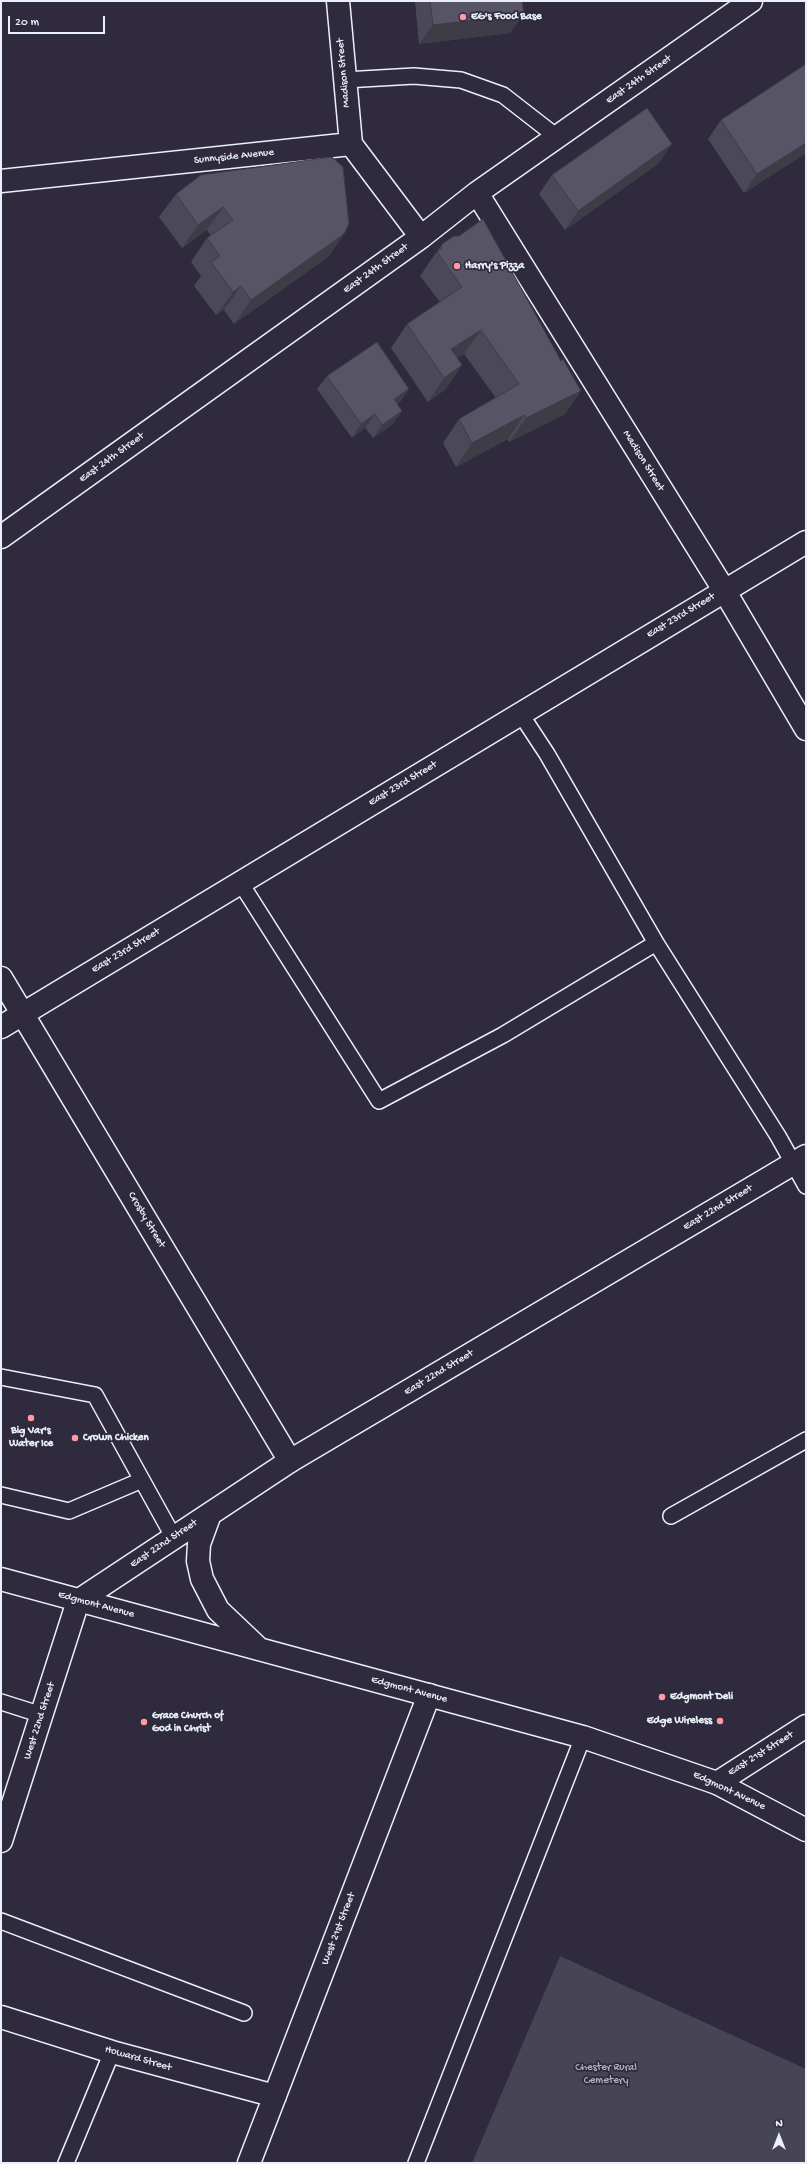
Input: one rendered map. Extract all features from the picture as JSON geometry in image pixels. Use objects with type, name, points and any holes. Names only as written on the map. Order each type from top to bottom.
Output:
[{"type":"street","name":"Madison Street","points":[[338,1],[351,144]]},
{"type":"street","name":"East 24th Street","points":[[1,537],[421,237],[477,193],[751,1]]},
{"type":"street","name":"Sunnyside Avenue","points":[[1,181],[351,144]]},
{"type":"street","points":[[351,144],[421,237]]},
{"type":"street","name":"Madison Street","points":[[477,193],[724,590],[806,729]]},
{"type":"street","name":"East 23rd Street","points":[[1,1027],[724,590],[806,542]]},
{"type":"street","name":"Crosby Street","points":[[1,978],[290,1461]]},
{"type":"street","name":"East 22nd Street","points":[[78,1601],[290,1461],[800,1160]]},
{"type":"street","points":[[210,1514],[199,1544],[198,1561],[202,1579],[218,1610],[259,1649]]},
{"type":"street","name":"Edgmont Avenue","points":[[1,1580],[583,1738],[678,1768],[716,1783],[806,1830]]},
{"type":"street","name":"West 22nd Street","points":[[1,1841],[78,1601]]},
{"type":"street","name":"West 21st Street","points":[[248,2163],[429,1695]]},
{"type":"street","name":"East 21st Street","points":[[716,1783],[806,1726]]},
{"type":"street","name":"Howard Street","points":[[1,2017],[112,2052],[275,2096]]},
{"type":"lane","points":[[345,80],[414,76],[461,80],[503,94],[557,137]]},
{"type":"lane","points":[[520,713],[548,754],[656,943],[800,1160],[806,1186]]},
{"type":"lane","points":[[240,882],[379,1101],[503,1035],[656,943]]},
{"type":"lane","points":[[1,1378],[95,1395],[174,1538]]},
{"type":"lane","points":[[671,1516],[806,1440]]},
{"type":"lane","points":[[1,1495],[69,1510],[142,1480]]},
{"type":"lane","points":[[1,1702],[42,1715]]},
{"type":"lane","points":[[416,2163],[583,1738]]},
{"type":"lane","points":[[1,1920],[244,2013]]},
{"type":"lane","points":[[66,2163],[112,2052]]},
{"type":"green space","name":"Chester Rural Cemetery","points":[[560,1956],[806,2069],[806,2163],[472,2163]]},
{"type":"building","points":[[430,1],[522,1],[524,14],[433,25]]},
{"type":"building","points":[[806,64],[806,143],[757,174],[721,120]]},
{"type":"building","points":[[647,108],[672,144],[578,211],[552,175]]},
{"type":"building","points":[[332,157],[343,167],[349,224],[344,234],[251,300],[241,286],[233,292],[211,262],[220,256],[207,238],[233,220],[223,207],[198,225],[176,194],[201,175]]},
{"type":"building","points":[[483,219],[561,361],[563,359],[581,391],[526,418],[524,415],[472,443],[459,419],[519,384],[481,330],[451,349],[462,365],[444,378],[407,324],[462,287],[437,252],[441,249],[442,244],[454,236],[459,236]]},
{"type":"building","points":[[377,342],[409,389],[394,399],[402,411],[382,425],[375,414],[361,424],[327,376]]},
{"type":"place","name":"EG's Food Base","points":[[463,17]]},
{"type":"place","name":"Harry's Pizza","points":[[457,266]]},
{"type":"place","name":"Big Var's Water Ice","points":[[31,1418]]},
{"type":"place","name":"Crown Chicken","points":[[75,1438]]},
{"type":"place","name":"Edgmont Deli","points":[[662,1697]]},
{"type":"place","name":"Edge Wireless","points":[[720,1721]]},
{"type":"place","name":"Grace Church of God in Christ","points":[[144,1722]]}]
